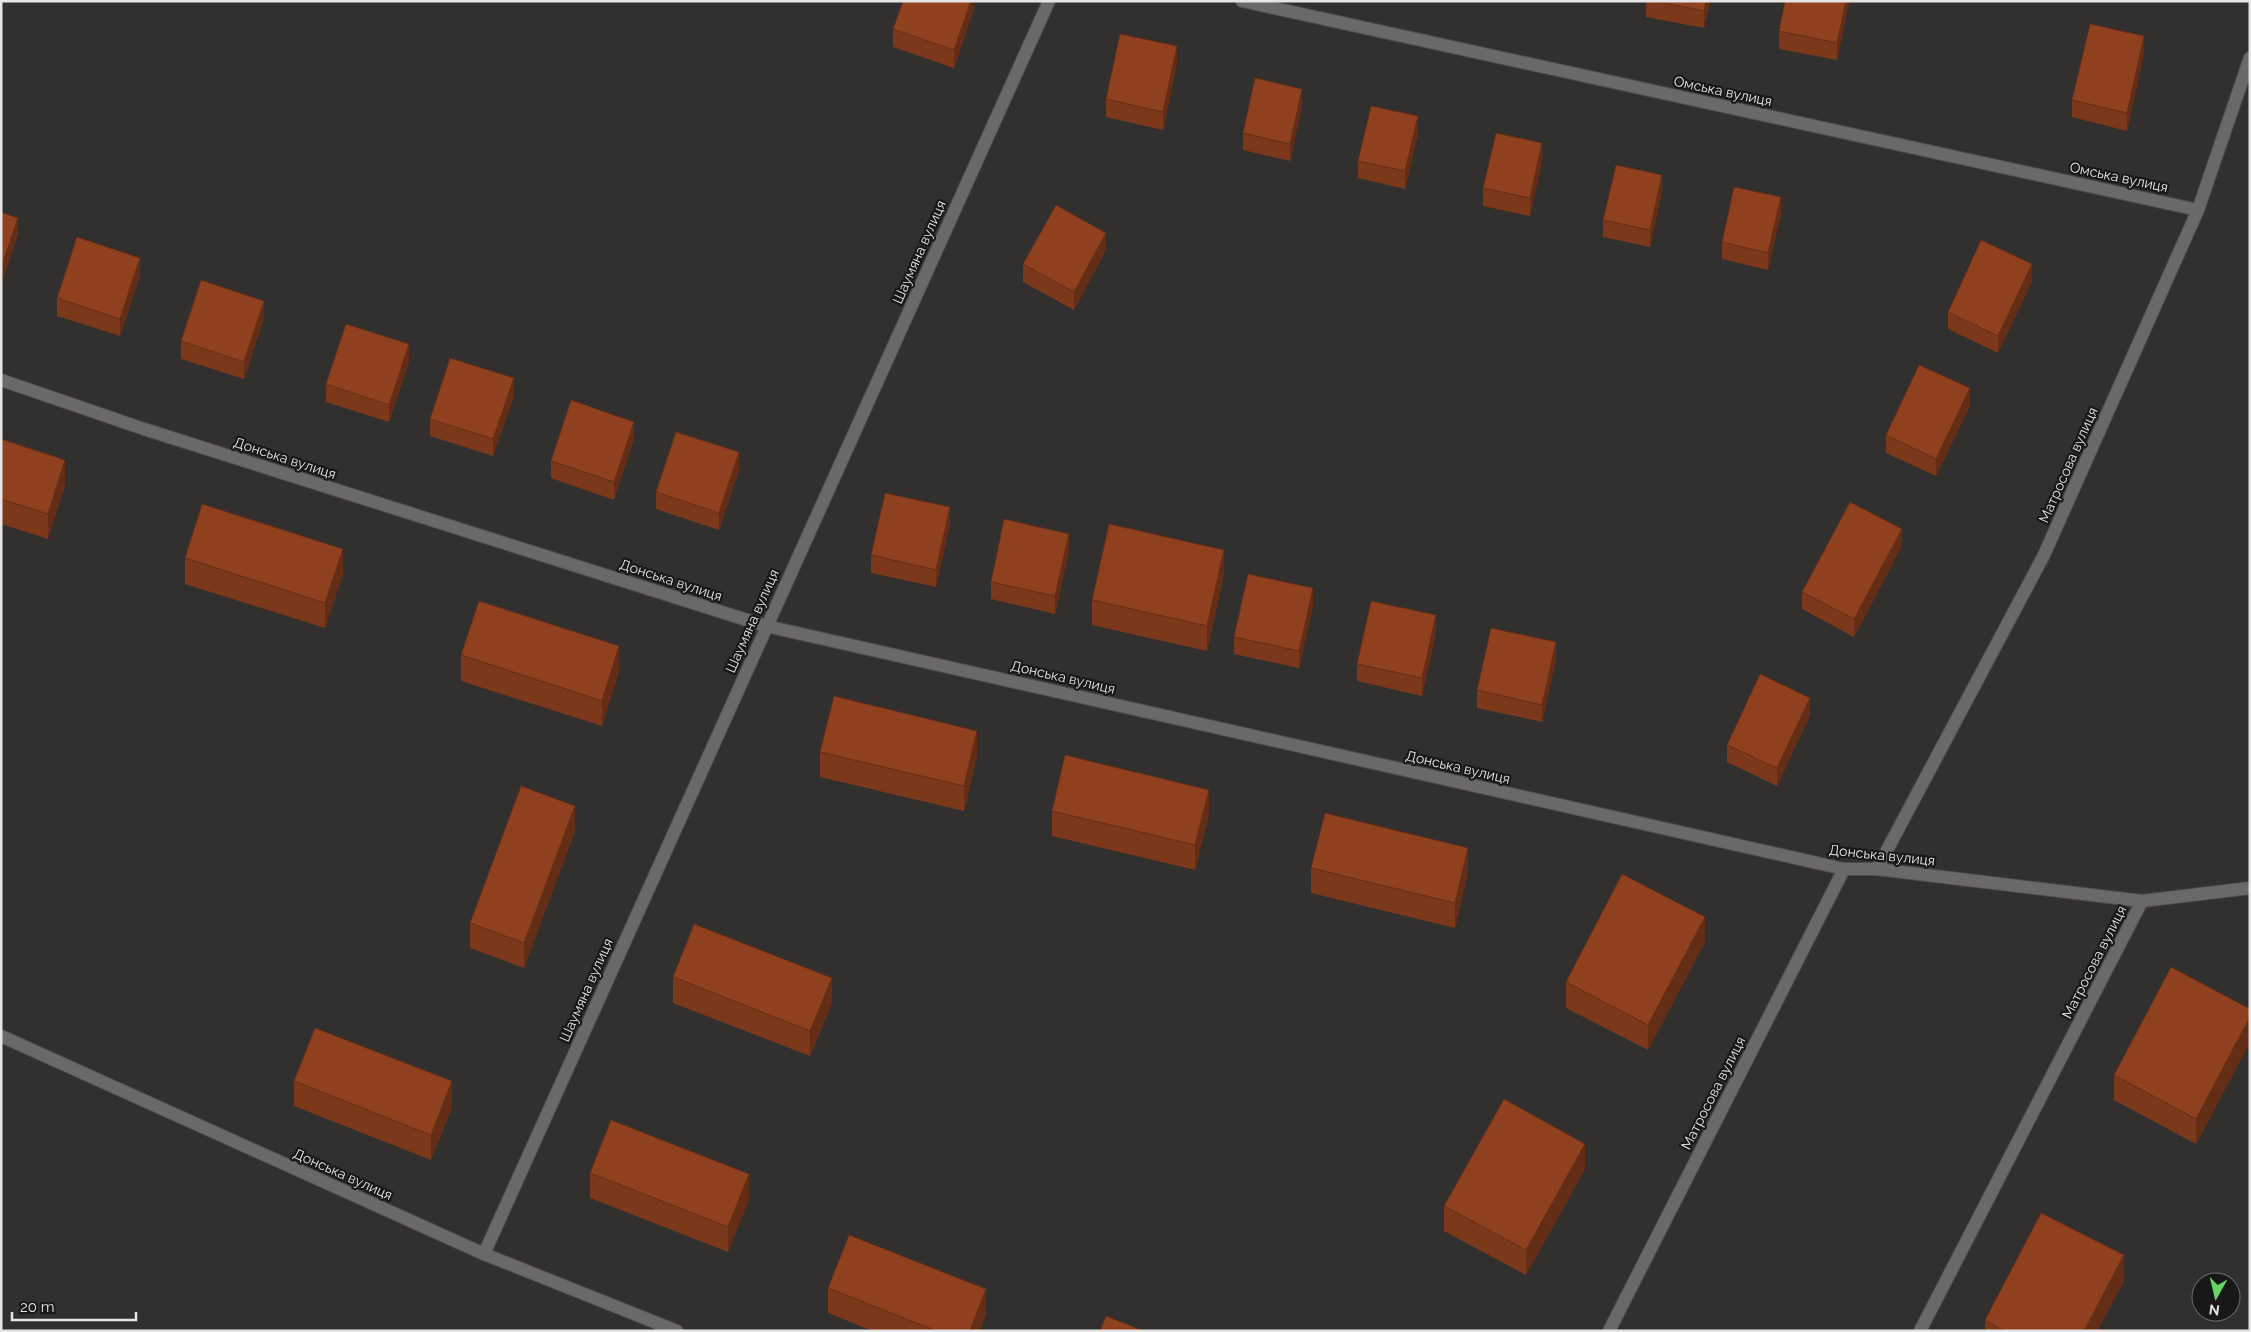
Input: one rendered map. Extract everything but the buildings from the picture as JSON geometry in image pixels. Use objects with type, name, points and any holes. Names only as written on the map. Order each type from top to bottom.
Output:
[{"type":"street","name":"Шаумяна вулиця","points":[[484,1254],[1049,1]]},
{"type":"street","name":"Омська вулиця","points":[[1242,1],[2198,210]]},
{"type":"street","name":"Матросова вулиця","points":[[1877,869],[2044,555],[2198,210],[2250,58]]},
{"type":"street","name":"Донська вулиця","points":[[1,380],[144,429],[766,626],[1844,869],[1877,869],[2142,901],[2250,888]]},
{"type":"street","name":"Матросова вулиця","points":[[1609,1331],[1844,869]]},
{"type":"street","name":"Матросова вулиця","points":[[1920,1331],[2142,901]]},
{"type":"street","name":"Донська вулиця","points":[[1,1036],[484,1254],[677,1331]]}]
